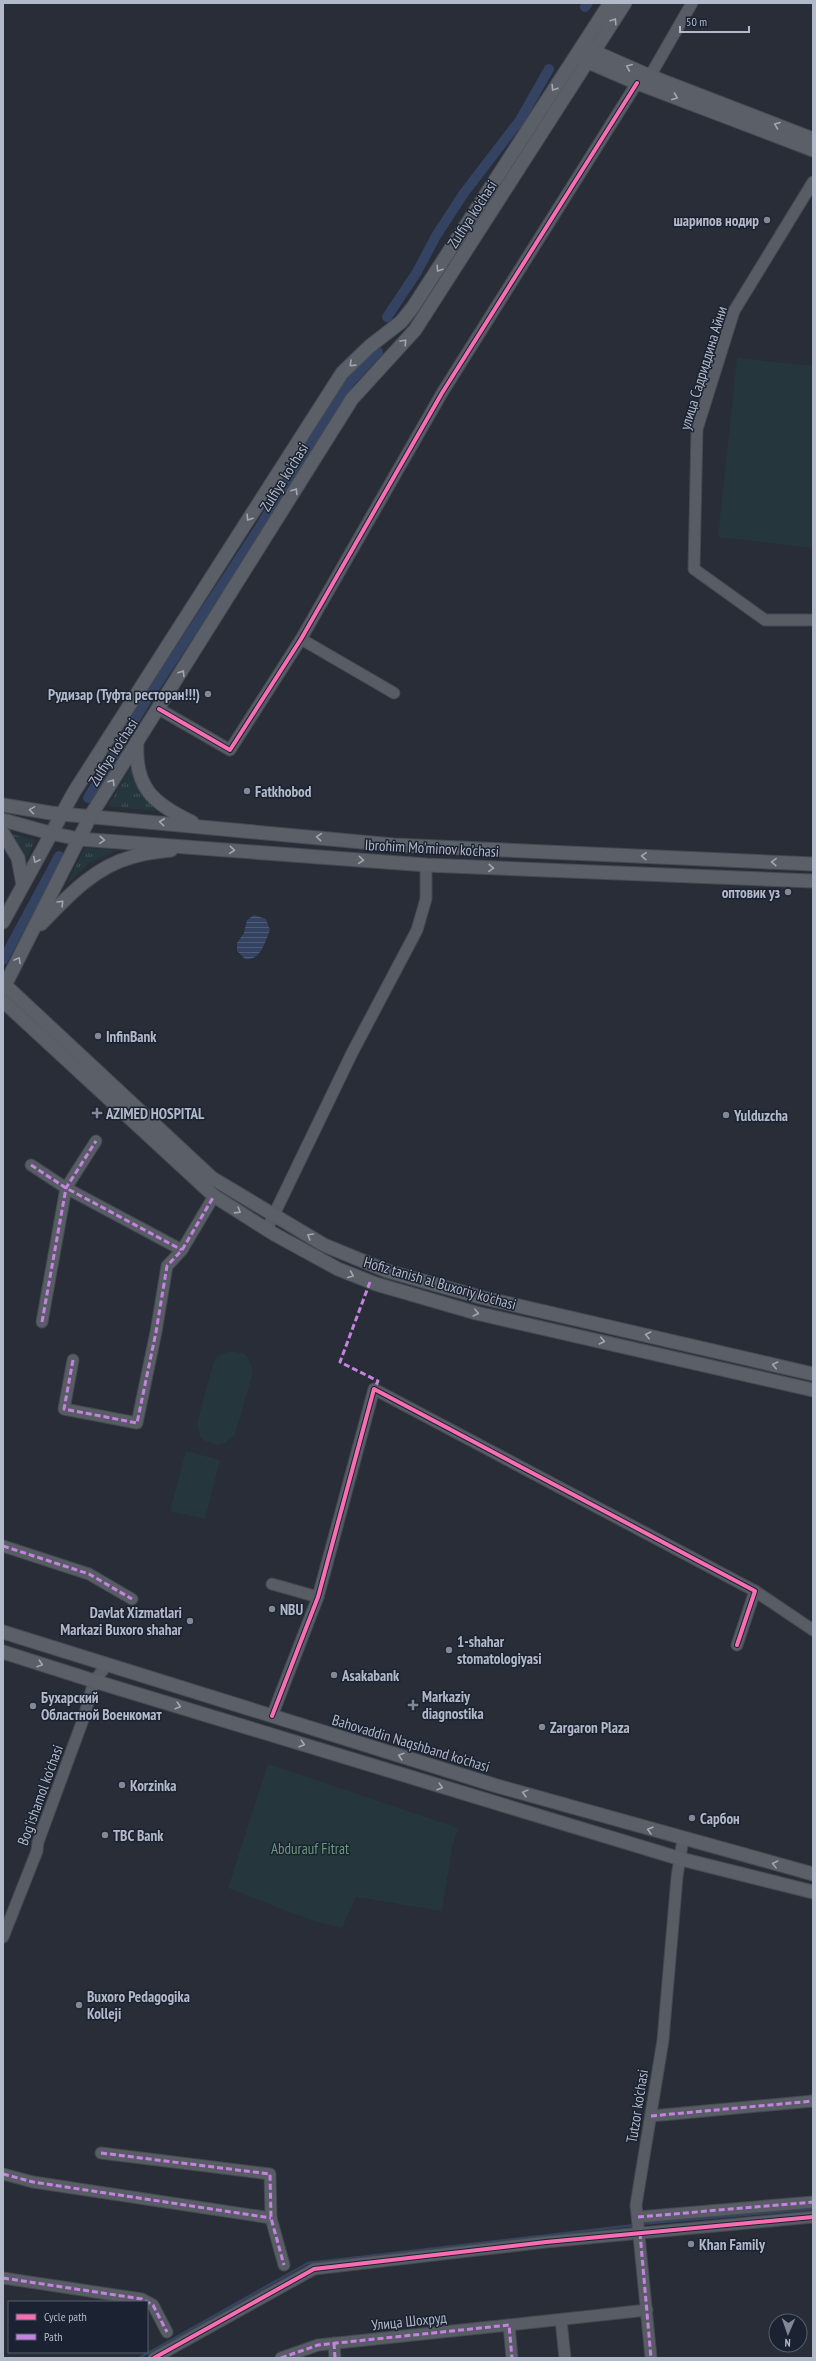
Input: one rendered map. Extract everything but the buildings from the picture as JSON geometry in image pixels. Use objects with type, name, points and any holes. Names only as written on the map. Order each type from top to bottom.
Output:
[{"type":"main road","name":"Zulfiya ko'chasi","points":[[4,987],[34,931],[91,815],[159,709],[352,398],[415,330],[584,54],[610,3]]},
{"type":"main road","name":"Zulfiya ko'chasi","points":[[3,922],[61,813],[342,373],[370,346],[401,322],[413,307],[584,54],[625,3]]},
{"type":"main road","points":[[584,54],[650,76],[813,139]]},
{"type":"main road","points":[[584,54],[637,83],[813,150]]},
{"type":"main road","points":[[138,742],[136,759],[142,781],[150,796],[170,811],[201,826]]},
{"type":"main road","points":[[3,805],[61,813]]},
{"type":"main road","name":"Ibrohim Mo'minov ko'chasi","points":[[61,813],[394,845],[813,864]]},
{"type":"main road","points":[[3,820],[50,833]]},
{"type":"main road","points":[[3,833],[18,858],[23,885]]},
{"type":"main road","name":"Ibrohim Mo'minov ko'chasi","points":[[50,833],[79,839],[194,846],[392,863],[813,881]]},
{"type":"main road","points":[[392,863],[394,845]]},
{"type":"main road","points":[[34,931],[78,886],[102,870],[131,857],[194,846]]},
{"type":"main road","points":[[4,987],[211,1188]]},
{"type":"main road","name":"Hofiz tanish al Buxoriy ko'chasi","points":[[3,1001],[211,1188],[267,1229],[338,1269],[406,1294],[476,1313],[813,1390]]},
{"type":"main road","name":"Hofiz tanish al Buxoriy ko'chasi","points":[[211,1188],[274,1214],[324,1244],[387,1271],[480,1297],[813,1374]]},
{"type":"main road","name":"Bahovaddin Naqshband ko'chasi","points":[[3,1632],[497,1786],[813,1874]]},
{"type":"main road","points":[[3,1652],[681,1859],[813,1892]]},
{"type":"street","points":[[650,76],[692,3]]},
{"type":"street","points":[[159,709],[230,750],[301,639],[442,393],[637,83]]},
{"type":"street","name":"улица Садриддина Айни","points":[[813,182],[734,311],[697,430],[694,569],[766,620],[813,620]]},
{"type":"street","points":[[301,639],[394,693]]},
{"type":"street","points":[[267,1229],[352,1053],[417,930],[426,899],[426,865]]},
{"type":"street","points":[[42,1322],[66,1188],[96,1141]]},
{"type":"street","points":[[31,1165],[66,1188],[182,1250]]},
{"type":"street","points":[[73,1360],[64,1410],[137,1423],[156,1332],[167,1266],[182,1250],[211,1188]]},
{"type":"street","points":[[272,1716],[318,1597],[374,1389],[755,1591],[813,1630]]},
{"type":"street","points":[[3,1546],[89,1574],[132,1599]]},
{"type":"street","points":[[272,1584],[318,1597]]},
{"type":"street","points":[[738,1645],[755,1591]]},
{"type":"street","name":"Bog'ishamol ko'chasi","points":[[3,1937],[37,1851],[38,1842],[84,1717],[94,1681],[107,1665]]},
{"type":"street","name":"Tutzor ko'chasi","points":[[652,2358],[636,2205],[663,2040],[684,1839]]},
{"type":"street","points":[[651,2116],[813,2102]]},
{"type":"street","points":[[102,2152],[270,2174],[271,2218],[284,2265]]},
{"type":"street","points":[[3,2174],[33,2182],[271,2218]]},
{"type":"street","points":[[638,2217],[813,2202]]},
{"type":"street","points":[[154,2358],[314,2268],[546,2242],[813,2217]]},
{"type":"street","points":[[3,2278],[142,2299],[146,2301]]},
{"type":"street","points":[[148,2302],[153,2305],[168,2332]]},
{"type":"street","name":"Улица Шохруд","points":[[281,2358],[318,2345],[647,2310]]},
{"type":"street","points":[[561,2320],[565,2358]]},
{"type":"street","points":[[509,2325],[512,2358]]},
{"type":"street","points":[[334,2343],[335,2358]]},
{"type":"green space","points":[[737,358],[813,366],[813,548],[718,537]]},
{"type":"green space","points":[[132,766],[143,792],[155,811],[108,806]]},
{"type":"green space","points":[[12,834],[35,840],[24,864],[20,846]]},
{"type":"green space","points":[[85,848],[118,850],[90,862],[67,884]]},
{"type":"green space","points":[[231,1351],[244,1354],[249,1359],[253,1372],[235,1434],[225,1443],[218,1445],[205,1441],[200,1436],[197,1423],[214,1361],[219,1355]]},
{"type":"green space","points":[[186,1451],[220,1460],[205,1519],[170,1511]]},
{"type":"green space","name":"Abdurauf Fitrat","points":[[268,1764],[458,1828],[452,1848],[442,1911],[356,1897],[342,1928],[299,1916],[228,1888]]},
{"type":"water","points":[[254,915],[266,919],[270,930],[259,954],[250,959],[245,959],[237,951],[237,943],[244,933],[247,920]]},
{"type":"waterway","points":[[585,7],[588,3]]},
{"type":"waterway","points":[[387,317],[417,272],[436,236],[464,193],[520,120],[549,69]]},
{"type":"waterway","points":[[88,798],[148,698],[258,530],[323,423],[350,382],[378,352]]},
{"type":"waterway","points":[[3,960],[59,856]]},
{"type":"waterway","points":[[640,2224],[813,2209]]},
{"type":"waterway","points":[[148,2353],[308,2263],[635,2225]]},
{"type":"waterway","points":[[139,2358],[148,2353]]},
{"type":"marked path","points":[[42,1322],[66,1188],[96,1141]]},
{"type":"marked path","points":[[31,1165],[66,1188],[182,1250]]},
{"type":"marked path","points":[[73,1360],[64,1409],[137,1423],[156,1332],[167,1266],[182,1250],[214,1196]]},
{"type":"marked path","points":[[370,1282],[340,1362],[378,1381],[373,1392]]},
{"type":"marked path","points":[[3,1546],[89,1574],[132,1599]]},
{"type":"marked path","points":[[651,2116],[813,2101]]},
{"type":"marked path","points":[[101,2153],[270,2174],[271,2218],[284,2265]]},
{"type":"marked path","points":[[3,2174],[33,2182],[271,2218]]},
{"type":"marked path","points":[[638,2217],[813,2202]]},
{"type":"marked path","points":[[640,2233],[651,2358]]},
{"type":"marked path","points":[[3,2278],[142,2299],[146,2301]]},
{"type":"marked path","points":[[148,2302],[153,2305],[167,2332]]},
{"type":"marked path","points":[[281,2358],[318,2345],[509,2325],[512,2358]]},
{"type":"marked path","points":[[334,2343],[335,2358]]},
{"type":"cycle path","points":[[159,709],[230,750],[301,639],[442,393],[637,83]]},
{"type":"cycle path","points":[[272,1716],[318,1597],[374,1389],[755,1591],[737,1645]]},
{"type":"cycle path","points":[[154,2358],[314,2269],[546,2242],[813,2217]]},
{"type":"place","name":"шарипов нодир","points":[[767,220]]},
{"type":"place","name":"Рудизар (Туфта ресторан!!!)","points":[[208,694]]},
{"type":"place","name":"Fatkhobod","points":[[247,791]]},
{"type":"place","name":"оптовик уз","points":[[788,892]]},
{"type":"place","name":"InfinBank","points":[[98,1036]]},
{"type":"place","name":"AZIMED HOSPITAL","points":[[97,1113]]},
{"type":"place","name":"Yulduzcha","points":[[726,1115]]},
{"type":"place","name":"NBU","points":[[272,1609]]},
{"type":"place","name":"Davlat Xizmatlari Markazi Buxoro shahar","points":[[190,1621]]},
{"type":"place","name":"1-shahar stomatologiyasi","points":[[449,1650]]},
{"type":"place","name":"Asakabank","points":[[334,1675]]},
{"type":"place","name":"Markaziy diagnostika","points":[[413,1705]]},
{"type":"place","name":"Бухарский Областной Военкомат","points":[[33,1706]]},
{"type":"place","name":"Zargaron Plaza","points":[[542,1727]]},
{"type":"place","name":"Korzinka","points":[[122,1785]]},
{"type":"place","name":"Сарбон","points":[[692,1818]]},
{"type":"place","name":"TBC Bank","points":[[105,1835]]},
{"type":"place","name":"Buxoro Pedagogika Kolleji","points":[[79,2005]]},
{"type":"place","name":"Khan Family","points":[[691,2244]]}]
